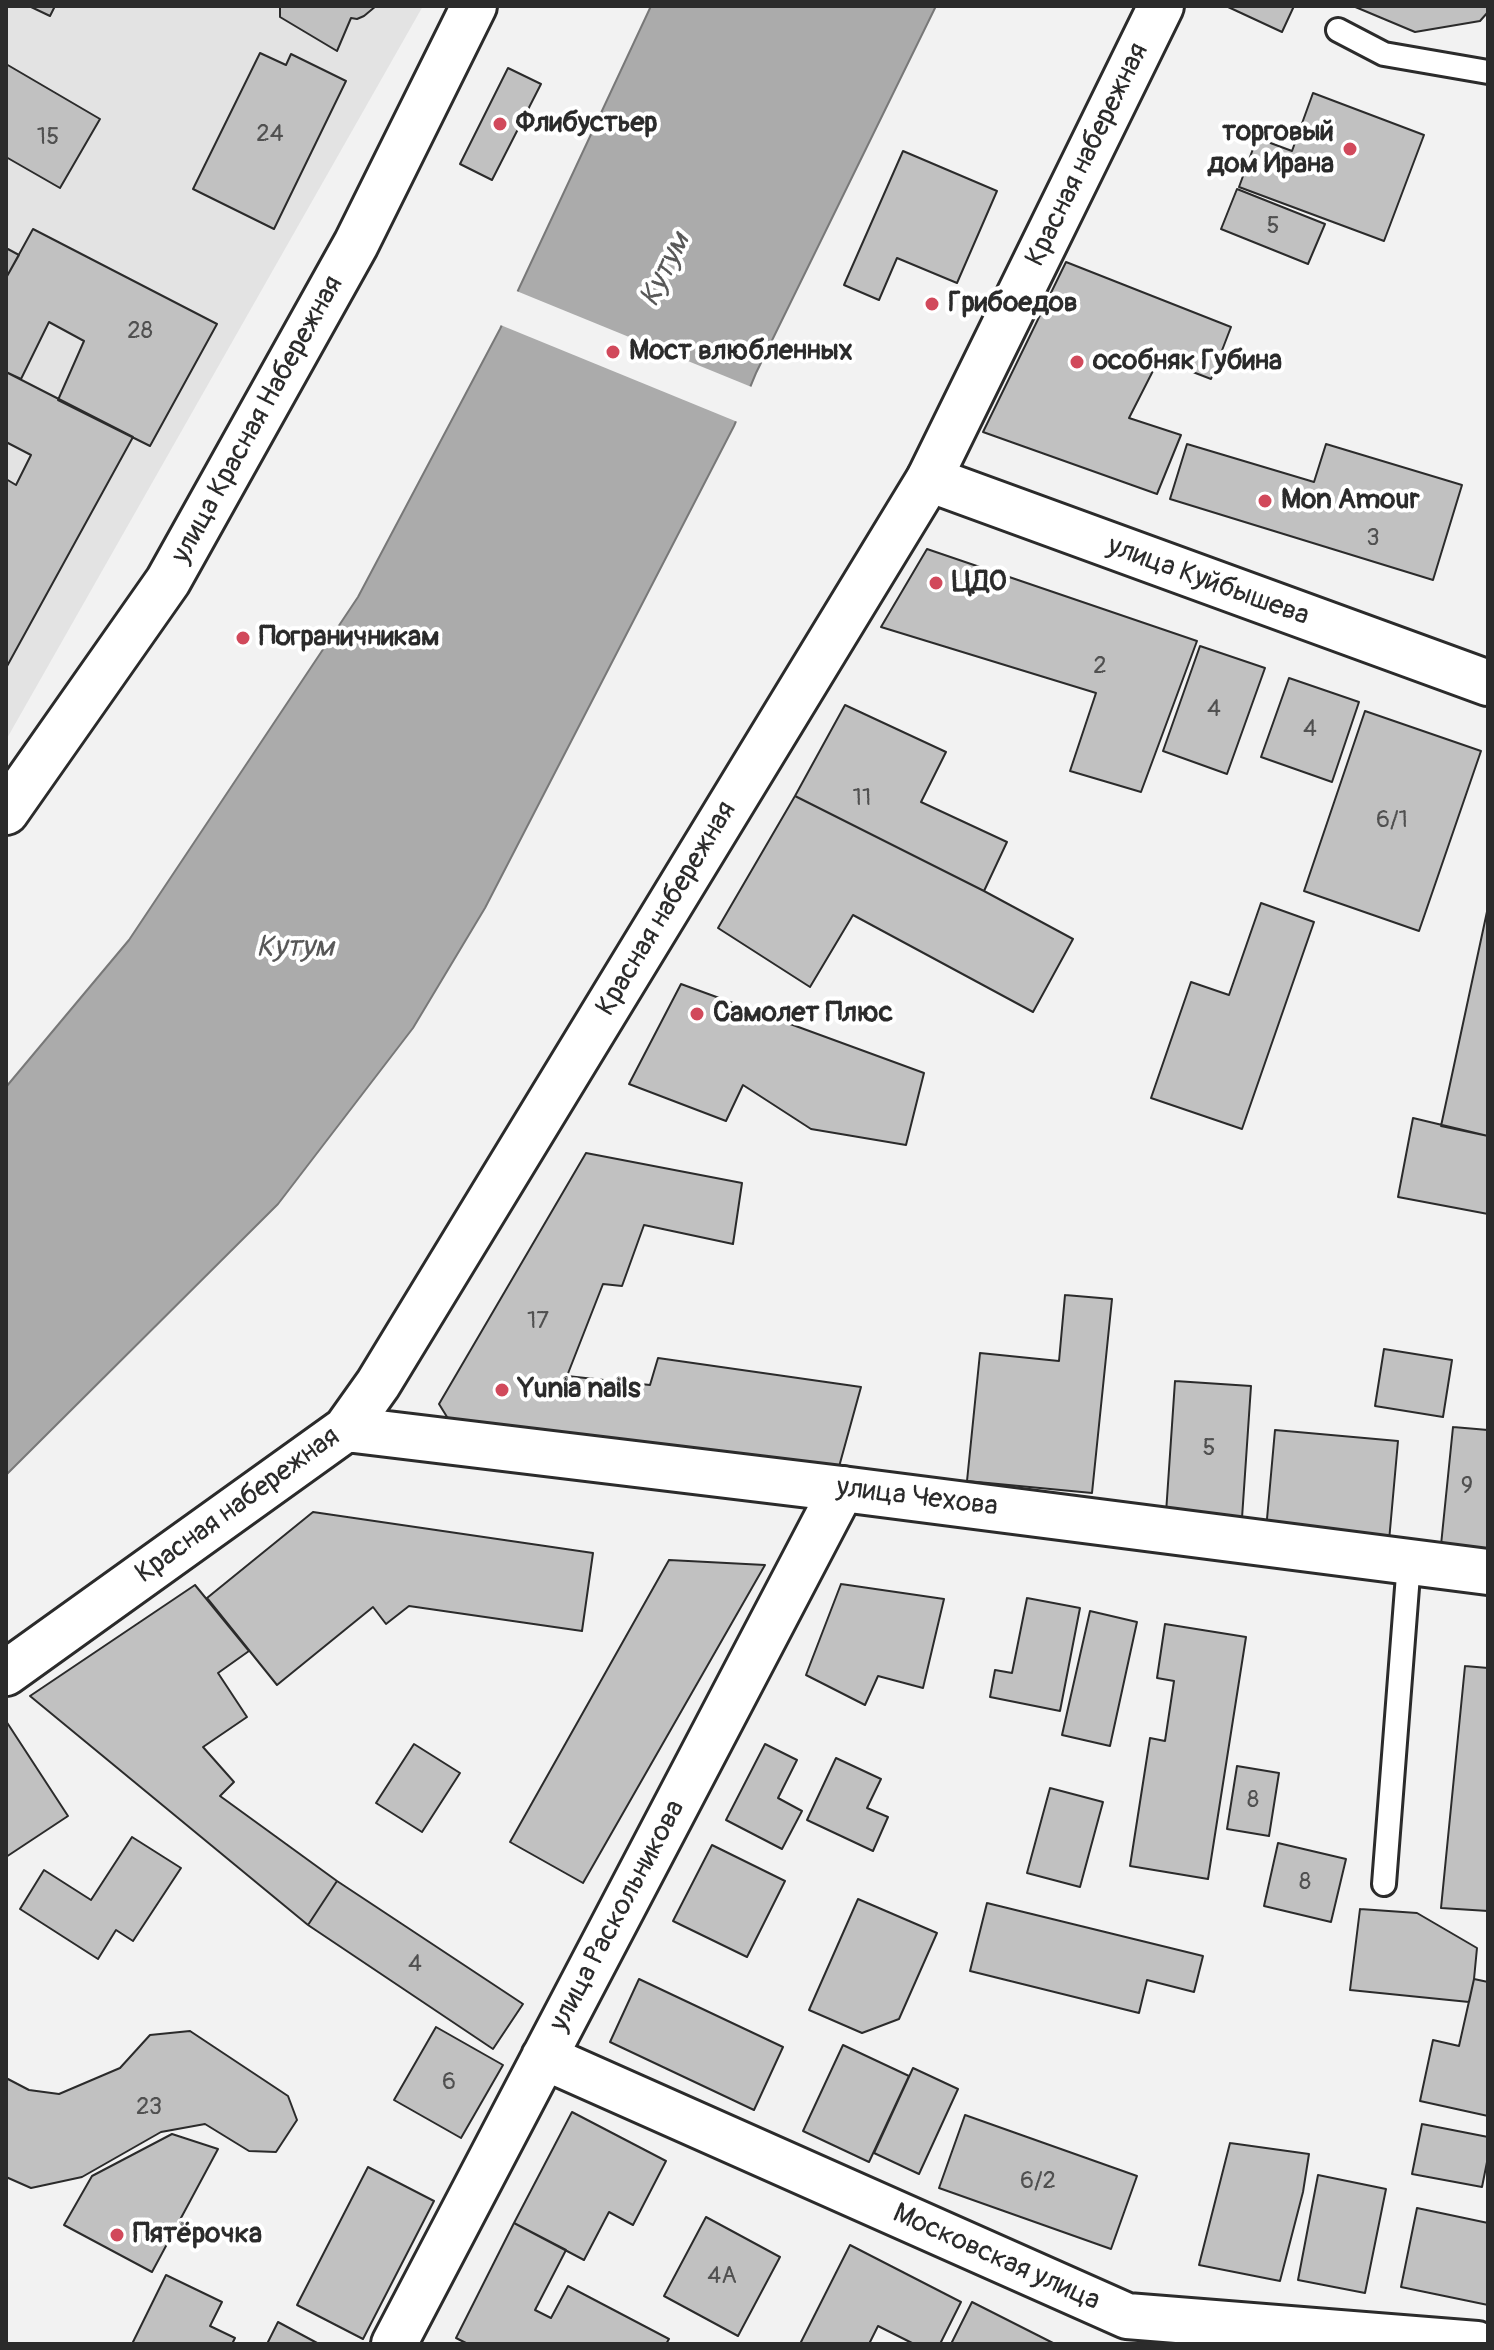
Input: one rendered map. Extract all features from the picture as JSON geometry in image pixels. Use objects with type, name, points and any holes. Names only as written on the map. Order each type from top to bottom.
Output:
[{"type":"street","name":"улица Красная Набережная","points":[[6,812],[168,581],[356,244],[474,6]]},
{"type":"street","name":"Красная набережная","points":[[6,1673],[346,1429],[378,1384],[929,479],[1161,6]]},
{"type":"street","name":"улица Куйбышева","points":[[929,479],[1488,683]]},
{"type":"street","name":"улица Чехова","points":[[346,1429],[1488,1572]]},
{"type":"street","name":"улица Раскольникова","points":[[394,2344],[842,1489]]},
{"type":"street","name":"Московская улица","points":[[544,2057],[1120,2330],[1477,2344]]},
{"type":"lane","points":[[1338,30],[1384,54],[1488,72]]},
{"type":"lane","points":[[1384,1884],[1409,1562]]},
{"type":"shaded area","points":[[6,6],[423,6],[6,740]]},
{"type":"water","name":"Кутум","points":[[651,6],[936,6],[756,373],[734,426],[485,908],[413,1028],[278,1204],[6,1475],[6,1087],[129,940],[358,597],[500,329]]},
{"type":"pier","points":[[514,290],[754,388],[740,423],[498,324]]},
{"type":"building","points":[[29,6],[55,6],[50,16]]},
{"type":"building","points":[[280,6],[376,6],[364,16],[351,18],[337,51],[280,17]]},
{"type":"building","points":[[1226,6],[1294,6],[1282,32]]},
{"type":"building","points":[[1353,6],[1488,6],[1488,12],[1480,21],[1415,32]]},
{"type":"building","points":[[260,53],[286,65],[291,54],[346,81],[274,229],[193,189]]},
{"type":"building","points":[[6,64],[100,119],[60,188],[6,157]]},
{"type":"building","name":"Флибустьер","points":[[508,68],[541,84],[492,180],[460,164]]},
{"type":"building","points":[[1313,93],[1424,135],[1384,241],[1239,187],[1257,138],[1292,151]]},
{"type":"building","points":[[903,151],[997,191],[957,283],[897,258],[879,300],[844,285]]},
{"type":"building","points":[[1237,189],[1325,224],[1308,264],[1221,229]]},
{"type":"building","points":[[33,229],[217,324],[150,446],[58,400],[84,341],[49,322],[21,379],[6,372],[6,278]]},
{"type":"building","points":[[6,248],[19,255],[6,278]]},
{"type":"building","points":[[1066,262],[1231,327],[1211,379],[1159,359],[1129,418],[1181,435],[1157,494],[983,432]]},
{"type":"building","points":[[6,372],[133,437],[6,668],[6,479],[16,485],[31,455],[6,442]]},
{"type":"building","points":[[1187,444],[1314,482],[1326,444],[1462,485],[1433,580],[1170,499]]},
{"type":"building","points":[[927,549],[1197,641],[1141,792],[1070,771],[1096,693],[881,627]]},
{"type":"building","points":[[1200,646],[1265,668],[1227,774],[1163,751]]},
{"type":"building","points":[[1289,678],[1359,702],[1332,782],[1261,757]]},
{"type":"building","points":[[845,705],[946,752],[921,802],[1007,842],[984,891],[795,796]]},
{"type":"building","points":[[1365,711],[1481,751],[1419,931],[1304,891]]},
{"type":"building","points":[[795,796],[1073,939],[1033,1012],[853,915],[810,987],[718,928]]},
{"type":"building","points":[[1261,903],[1314,922],[1242,1129],[1151,1098],[1191,982],[1229,995]]},
{"type":"building","points":[[1488,907],[1488,1136],[1441,1126]]},
{"type":"building","points":[[681,984],[924,1073],[906,1145],[811,1129],[743,1085],[726,1121],[629,1084]]},
{"type":"building","points":[[1413,1118],[1488,1136],[1488,1214],[1398,1197]]},
{"type":"building","points":[[586,1153],[742,1183],[733,1244],[644,1225],[622,1286],[603,1284],[567,1376],[650,1385],[658,1358],[861,1387],[837,1474],[452,1425],[439,1404]]},
{"type":"building","points":[[1065,1295],[1112,1299],[1092,1493],[967,1481],[980,1353],[1059,1361]]},
{"type":"building","points":[[1384,1349],[1452,1360],[1443,1417],[1375,1406]]},
{"type":"building","points":[[1175,1381],[1251,1386],[1242,1518],[1166,1513]]},
{"type":"building","points":[[1453,1427],[1488,1430],[1488,1550],[1441,1545]]},
{"type":"building","points":[[1275,1430],[1398,1441],[1389,1541],[1266,1530]]},
{"type":"building","points":[[313,1512],[593,1553],[582,1631],[409,1606],[386,1624],[373,1607],[277,1685],[207,1598]]},
{"type":"building","points":[[669,1560],[765,1565],[583,1883],[510,1842]]},
{"type":"building","points":[[841,1584],[944,1599],[923,1688],[878,1676],[865,1705],[806,1675]]},
{"type":"building","points":[[195,1585],[249,1651],[218,1673],[247,1717],[203,1747],[234,1782],[220,1796],[337,1881],[308,1925],[30,1696]]},
{"type":"building","points":[[1027,1598],[1080,1608],[1060,1711],[990,1697],[995,1670],[1012,1673]]},
{"type":"building","points":[[1090,1611],[1137,1622],[1110,1746],[1062,1735]]},
{"type":"building","points":[[1165,1624],[1246,1637],[1208,1879],[1130,1866],[1150,1738],[1165,1741],[1174,1681],[1157,1678]]},
{"type":"building","points":[[1465,1666],[1488,1668],[1488,1911],[1441,1908]]},
{"type":"building","points":[[6,1721],[68,1816],[6,1857]]},
{"type":"building","points":[[414,1744],[460,1773],[422,1832],[376,1803]]},
{"type":"building","points":[[765,1744],[797,1760],[778,1798],[802,1811],[782,1849],[726,1820]]},
{"type":"building","points":[[836,1758],[881,1779],[867,1808],[888,1817],[873,1851],[807,1820]]},
{"type":"building","points":[[1237,1766],[1279,1773],[1269,1836],[1227,1829]]},
{"type":"building","points":[[1050,1788],[1103,1802],[1080,1887],[1027,1873]]},
{"type":"building","points":[[132,1837],[181,1868],[133,1941],[116,1930],[98,1959],[20,1909],[44,1870],[91,1900]]},
{"type":"building","points":[[1278,1843],[1346,1859],[1331,1922],[1264,1906]]},
{"type":"building","points":[[712,1845],[785,1881],[747,1957],[673,1921]]},
{"type":"building","points":[[337,1881],[523,2004],[493,2049],[308,1925]]},
{"type":"building","points":[[858,1899],[937,1933],[899,2019],[862,2033],[809,2010]]},
{"type":"building","points":[[987,1903],[1203,1956],[1194,1992],[1147,1980],[1139,2013],[970,1971]]},
{"type":"building","points":[[1360,1909],[1417,1913],[1477,1948],[1469,2002],[1350,1990]]},
{"type":"building","points":[[639,1979],[783,2047],[754,2110],[610,2042]]},
{"type":"building","points":[[1474,1979],[1488,1982],[1488,2116],[1420,2101],[1433,2040],[1459,2046]]},
{"type":"building","points":[[436,2027],[503,2065],[461,2138],[394,2100]]},
{"type":"building","points":[[190,2031],[288,2096],[297,2120],[276,2152],[249,2151],[205,2124],[161,2132],[82,2177],[31,2188],[6,2177],[6,2078],[29,2090],[59,2094],[120,2068],[150,2035]]},
{"type":"building","points":[[843,2045],[909,2076],[869,2162],[803,2131]]},
{"type":"building","points":[[913,2068],[958,2089],[919,2174],[874,2153]]},
{"type":"building","points":[[572,2112],[666,2161],[633,2225],[609,2212],[584,2260],[514,2223]]},
{"type":"building","points":[[965,2115],[1137,2176],[1111,2249],[939,2188]]},
{"type":"building","points":[[1422,2124],[1488,2137],[1482,2187],[1412,2174]]},
{"type":"building","points":[[172,2134],[218,2149],[152,2272],[64,2225],[92,2176]]},
{"type":"building","points":[[1230,2143],[1309,2154],[1303,2192],[1280,2281],[1199,2265]]},
{"type":"building","points":[[368,2167],[434,2201],[363,2339],[297,2305]]},
{"type":"building","points":[[1318,2175],[1386,2189],[1365,2293],[1298,2280]]},
{"type":"building","points":[[1417,2208],[1488,2223],[1488,2305],[1401,2287]]},
{"type":"building","points":[[706,2217],[780,2257],[738,2336],[664,2296]]},
{"type":"building","points":[[514,2223],[566,2250],[535,2310],[551,2318],[568,2286],[669,2339],[666,2344],[468,2344],[456,2338]]},
{"type":"building","points":[[850,2245],[961,2302],[940,2344],[914,2344],[878,2326],[869,2344],[800,2344]]},
{"type":"building","points":[[166,2275],[222,2302],[210,2326],[235,2338],[232,2344],[132,2344]]},
{"type":"building","points":[[972,2302],[1055,2344],[951,2344]]},
{"type":"building","points":[[278,2322],[319,2344],[267,2344]]},
{"type":"place","name":"Флибустьер","points":[[500,124]]},
{"type":"place","name":"торговый дом Ирана","points":[[1350,149]]},
{"type":"place","name":"Грибоедов","points":[[932,304]]},
{"type":"place","name":"Мост влюбленных","points":[[613,352]]},
{"type":"place","name":"особняк Губина","points":[[1077,362]]},
{"type":"place","name":"Mon Amour","points":[[1265,501]]},
{"type":"place","name":"ЦДО","points":[[936,583]]},
{"type":"place","name":"Пограничникам","points":[[243,638]]},
{"type":"place","name":"Самолет Плюс","points":[[697,1014]]},
{"type":"place","name":"Yunia nails","points":[[502,1390]]},
{"type":"place","name":"Пятёрочка","points":[[117,2235]]}]
